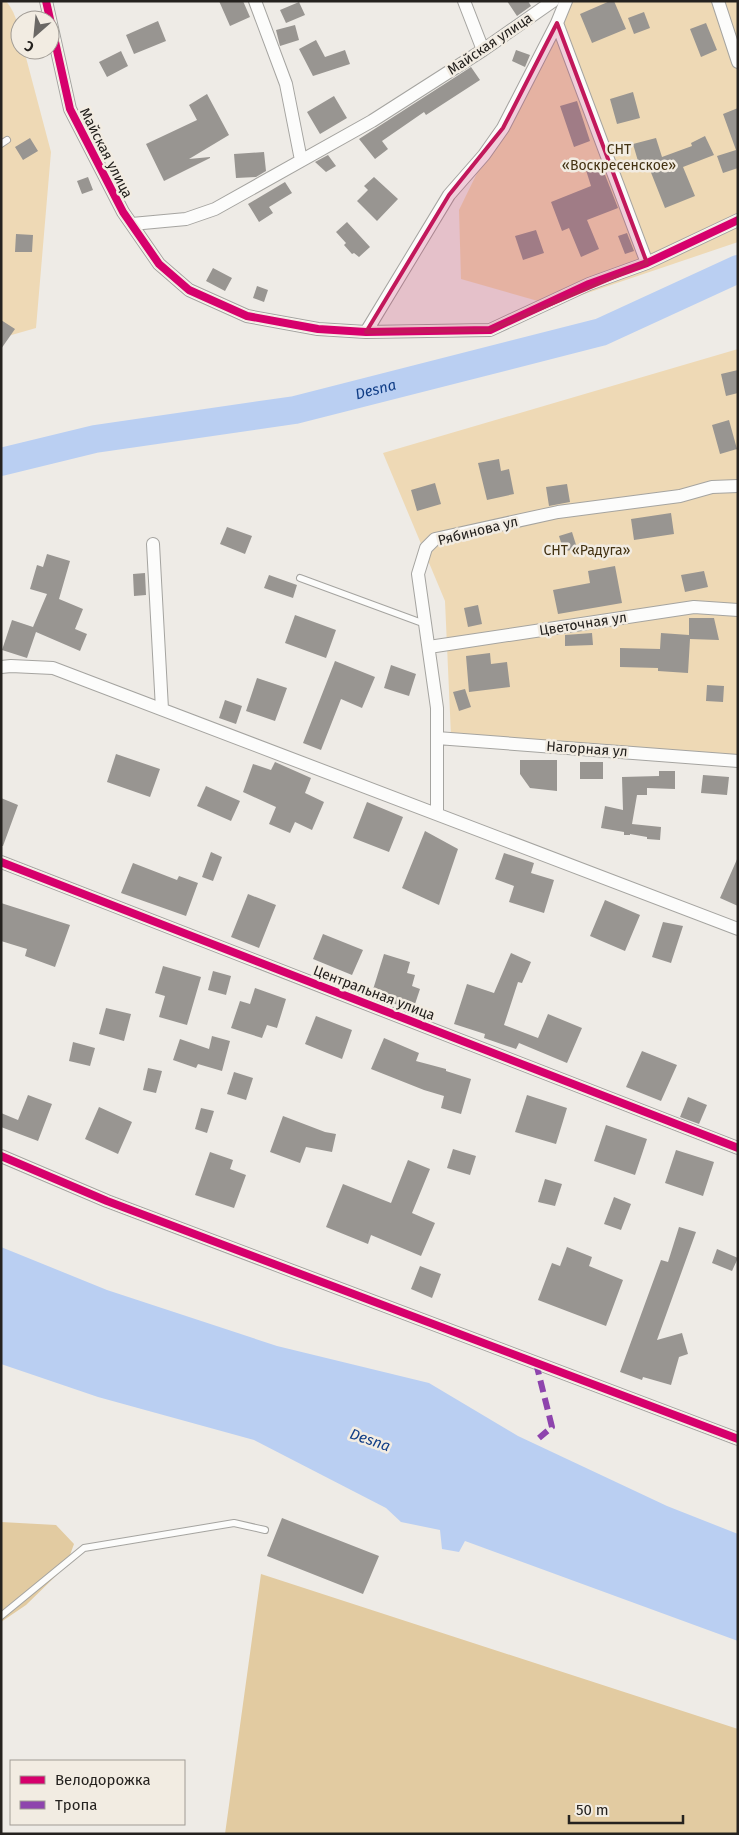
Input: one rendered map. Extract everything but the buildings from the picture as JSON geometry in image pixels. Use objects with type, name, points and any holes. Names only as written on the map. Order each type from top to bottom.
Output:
[{"type":"street","name":"Майская улица","points":[[46,1],[70,109],[123,212],[132,224],[186,219],[215,209],[372,121],[483,50],[553,1]]},
{"type":"street","points":[[255,1],[286,84],[300,160]]},
{"type":"street","points":[[464,1],[483,50]]},
{"type":"street","points":[[366,332],[449,195],[484,155],[503,128],[557,23],[566,1]]},
{"type":"street","points":[[718,1],[738,62]]},
{"type":"street","points":[[557,23],[647,263]]},
{"type":"street","points":[[132,224],[159,264],[189,290],[247,316],[318,329],[366,332],[490,330],[589,284],[647,263],[738,220]]},
{"type":"street","name":"Рябинова ул","points":[[437,814],[437,708],[418,574],[426,548],[435,539],[558,512],[680,496],[712,487],[738,486]]},
{"type":"street","points":[[153,544],[162,709]]},
{"type":"street","name":"Цветочная ул","points":[[428,648],[694,607],[738,610]]},
{"type":"street","points":[[1,667],[53,668],[738,928]]},
{"type":"street","name":"Нагорная ул","points":[[437,738],[738,761]]},
{"type":"street","name":"Центральная улица","points":[[1,862],[738,1148]]},
{"type":"street","points":[[1,1156],[107,1201],[738,1439]]},
{"type":"lane","points":[[300,578],[425,624]]},
{"type":"lane","points":[[1,1616],[84,1548],[234,1523],[265,1530]]},
{"type":"highlighted area","points":[[557,23],[647,263],[490,330],[366,332],[449,195],[503,128]]},
{"type":"green space","points":[[1,1],[6,1],[12,10],[10,10],[10,60],[27,60],[51,152],[36,328],[1,338]]},
{"type":"green space","name":"СНТ «Воскресенское»","points":[[561,1],[738,1],[738,242],[552,305],[461,279],[459,210]]},
{"type":"green space","name":"СНТ «Радуга»","points":[[738,349],[738,763],[451,736],[445,601],[383,453]]},
{"type":"shaded area","points":[[1,1522],[56,1525],[74,1544],[66,1566],[26,1605],[1,1622]]},
{"type":"shaded area","points":[[261,1574],[738,1729],[738,1834],[225,1834]]},
{"type":"water","points":[[1,1247],[107,1290],[277,1346],[429,1383],[518,1436],[667,1506],[738,1534],[738,1641],[465,1541],[459,1552],[442,1549],[440,1530],[401,1522],[386,1508],[254,1440],[98,1397],[1,1364]]},
{"type":"waterway","name":"Desna","points":[[1,462],[95,439],[295,410],[601,332],[738,269]]},
{"type":"marked path","points":[[536,1363],[552,1427],[539,1438]]},
{"type":"cycle path","points":[[46,1],[70,109],[123,212],[159,264],[189,290],[247,316],[318,329],[366,332],[490,330],[589,284],[647,263],[738,220]]},
{"type":"cycle path","points":[[1,862],[738,1148]]},
{"type":"cycle path","points":[[1,1156],[107,1201],[738,1439]]}]
